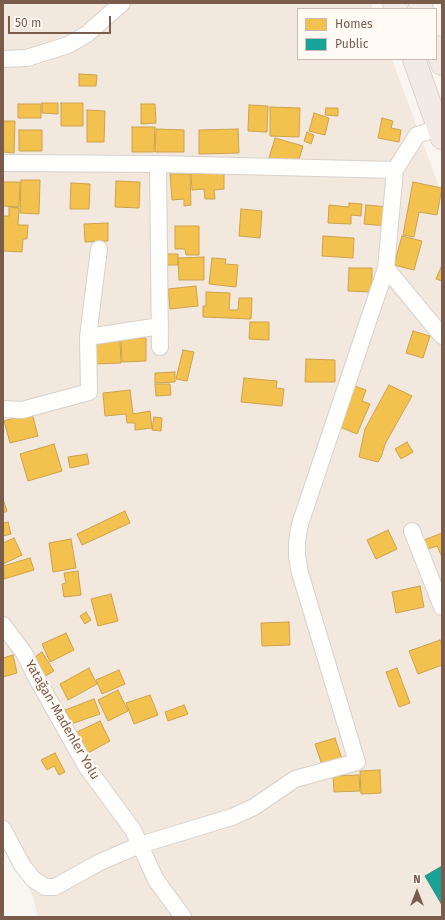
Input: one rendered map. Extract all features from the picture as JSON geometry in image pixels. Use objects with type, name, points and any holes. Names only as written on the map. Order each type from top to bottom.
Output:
[{"type":"highway","points":[[437,50],[442,64]]},
{"type":"highway","points":[[414,60],[440,133]]},
{"type":"street","points":[[3,59],[27,58],[68,45],[87,34],[122,3]]},
{"type":"street","points":[[3,829],[22,865],[33,879],[45,887],[55,887],[63,884],[100,862],[140,845],[232,817],[254,807],[295,779],[357,762],[300,573],[297,556],[297,541],[300,524],[386,268],[395,170],[417,135],[440,133]]},
{"type":"street","points":[[3,162],[395,170]]},
{"type":"street","points":[[158,164],[160,346]]},
{"type":"street","points":[[3,409],[22,410],[89,392],[88,337],[99,249]]},
{"type":"street","points":[[386,268],[442,336]]},
{"type":"street","points":[[88,337],[160,326]]},
{"type":"street","points":[[412,531],[439,589],[442,607]]},
{"type":"street","name":"Yatağan-Madenler Yolu","points":[[3,625],[24,653],[86,766],[133,830],[150,870],[156,880],[183,917]]},
{"type":"shaded area","points":[[3,3],[371,3],[373,8],[297,8],[297,60],[392,60],[442,195],[442,917],[38,917],[33,897],[3,840]]},
{"type":"building: Homes","points":[[79,74],[97,75],[96,86],[79,86]]},
{"type":"building: Homes","points":[[42,103],[58,103],[58,114],[42,113]]},
{"type":"building: Homes","points":[[61,103],[83,103],[83,126],[61,126]]},
{"type":"building: Homes","points":[[18,104],[41,104],[41,118],[18,118]]},
{"type":"building: Homes","points":[[141,104],[155,104],[156,123],[141,124]]},
{"type":"building: Homes","points":[[249,105],[268,106],[267,132],[248,131]]},
{"type":"building: Homes","points":[[270,107],[300,108],[299,137],[270,136]]},
{"type":"building: Homes","points":[[326,108],[338,108],[338,116],[325,115]]},
{"type":"building: Homes","points":[[87,110],[105,111],[104,142],[87,142]]},
{"type":"building: Homes","points":[[314,113],[329,118],[325,135],[309,131]]},
{"type":"building: Homes","points":[[382,118],[393,121],[391,128],[401,130],[399,142],[378,138]]},
{"type":"building: Homes","points":[[3,121],[15,121],[14,153],[3,152]]},
{"type":"building: Homes","points":[[132,127],[155,127],[154,152],[132,152]]},
{"type":"building: Homes","points":[[156,129],[184,130],[184,152],[155,152]]},
{"type":"building: Homes","points":[[238,129],[239,153],[199,154],[199,130]]},
{"type":"building: Homes","points":[[19,130],[42,130],[42,151],[19,151]]},
{"type":"building: Homes","points":[[307,132],[314,135],[311,144],[304,141]]},
{"type":"building: Homes","points":[[275,138],[303,146],[297,166],[269,158]]},
{"type":"building: Homes","points":[[224,172],[224,189],[214,190],[215,199],[205,199],[204,189],[192,190],[191,173]]},
{"type":"building: Homes","points":[[170,174],[190,174],[191,205],[184,206],[184,199],[172,200]]},
{"type":"building: Homes","points":[[21,180],[40,180],[39,214],[20,213]]},
{"type":"building: Homes","points":[[116,181],[140,182],[139,208],[115,207]]},
{"type":"building: Homes","points":[[3,182],[20,182],[19,207],[3,206]]},
{"type":"building: Homes","points":[[413,182],[442,188],[437,215],[419,212],[414,237],[403,235]]},
{"type":"building: Homes","points":[[71,183],[90,184],[89,209],[70,209]]},
{"type":"building: Homes","points":[[349,203],[362,204],[361,216],[351,215],[351,224],[328,223],[329,205],[349,207]]},
{"type":"building: Homes","points":[[366,205],[389,207],[387,226],[364,224]]},
{"type":"building: Homes","points":[[9,207],[19,208],[18,225],[28,225],[27,239],[23,239],[22,252],[3,251],[3,216],[9,216]]},
{"type":"building: Homes","points":[[241,209],[262,211],[260,238],[239,236]]},
{"type":"building: Homes","points":[[108,223],[108,241],[85,242],[84,224]]},
{"type":"building: Homes","points":[[175,226],[199,226],[199,255],[186,255],[185,249],[175,249]]},
{"type":"building: Homes","points":[[323,236],[354,238],[353,258],[322,256]]},
{"type":"building: Homes","points":[[402,236],[422,241],[414,270],[394,265]]},
{"type":"building: Homes","points":[[165,254],[178,254],[178,265],[165,265]]},
{"type":"building: Homes","points":[[204,257],[204,280],[179,280],[178,258]]},
{"type":"building: Homes","points":[[212,258],[226,259],[225,264],[238,265],[236,287],[209,284]]},
{"type":"building: Homes","points":[[442,265],[442,281],[436,279]]},
{"type":"building: Homes","points":[[349,268],[372,268],[372,292],[348,291]]},
{"type":"building: Homes","points":[[196,286],[198,306],[170,309],[168,289]]},
{"type":"building: Homes","points":[[206,292],[230,293],[229,310],[238,310],[239,298],[252,298],[251,319],[203,317],[203,306],[206,306]]},
{"type":"building: Homes","points":[[250,322],[269,322],[269,340],[249,339]]},
{"type":"building: Homes","points":[[413,331],[430,336],[423,358],[406,353]]},
{"type":"building: Homes","points":[[121,338],[146,338],[146,361],[122,362]]},
{"type":"building: Homes","points":[[120,340],[121,363],[93,364],[92,341]]},
{"type":"building: Homes","points":[[183,350],[194,352],[187,381],[176,379]]},
{"type":"building: Homes","points":[[306,359],[335,360],[335,382],[305,382]]},
{"type":"building: Homes","points":[[175,372],[175,382],[155,383],[155,373]]},
{"type":"building: Homes","points":[[244,378],[277,381],[276,388],[284,389],[282,406],[241,402]]},
{"type":"building: Homes","points":[[155,384],[170,384],[171,395],[156,396]]},
{"type":"building: Homes","points":[[352,385],[366,390],[362,401],[370,404],[357,434],[335,425]]},
{"type":"building: Homes","points":[[389,385],[412,396],[385,444],[378,462],[359,457],[365,429]]},
{"type":"building: Homes","points":[[130,390],[133,414],[150,411],[152,428],[135,430],[135,423],[127,423],[126,414],[105,416],[103,393]]},
{"type":"building: Homes","points":[[32,413],[38,436],[10,443],[4,421]]},
{"type":"building: Homes","points":[[154,417],[162,418],[161,431],[152,430]]},
{"type":"building: Homes","points":[[407,442],[413,452],[401,459],[395,449]]},
{"type":"building: Homes","points":[[54,444],[62,471],[28,481],[20,454]]},
{"type":"building: Homes","points":[[87,454],[89,464],[70,468],[68,457]]},
{"type":"building: Homes","points":[[3,499],[7,511],[3,513]]},
{"type":"building: Homes","points":[[125,511],[130,523],[82,545],[77,534]]},
{"type":"building: Homes","points":[[8,522],[11,534],[3,536],[3,523]]},
{"type":"building: Homes","points":[[388,530],[397,549],[376,559],[367,540]]},
{"type":"building: Homes","points":[[442,533],[442,557],[437,546],[428,549],[424,540]]},
{"type":"building: Homes","points":[[14,538],[22,555],[3,564],[3,543]]},
{"type":"building: Homes","points":[[71,539],[76,568],[53,572],[49,543]]},
{"type":"building: Homes","points":[[30,558],[34,570],[4,579],[3,566]]},
{"type":"building: Homes","points":[[78,571],[81,595],[64,597],[62,584],[66,583],[64,573]]},
{"type":"building: Homes","points":[[420,586],[424,607],[396,613],[392,592]]},
{"type":"building: Homes","points":[[111,594],[118,621],[98,626],[91,599]]},
{"type":"building: Homes","points":[[86,612],[91,620],[85,624],[80,616]]},
{"type":"building: Homes","points":[[289,622],[290,645],[262,646],[261,623]]},
{"type":"building: Homes","points":[[66,633],[74,650],[50,662],[42,644]]},
{"type":"building: Homes","points":[[440,640],[442,645],[442,665],[418,674],[409,651]]},
{"type":"building: Homes","points":[[42,652],[54,671],[44,677],[32,659]]},
{"type":"building: Homes","points":[[13,655],[17,673],[3,677],[3,658]]},
{"type":"building: Homes","points":[[89,668],[97,684],[68,700],[60,684]]},
{"type":"building: Homes","points":[[397,668],[410,703],[399,707],[386,672]]},
{"type":"building: Homes","points":[[119,670],[125,684],[102,694],[96,680]]},
{"type":"building: Homes","points":[[118,690],[128,711],[108,721],[98,700]]},
{"type":"building: Homes","points":[[150,695],[158,715],[134,724],[126,703]]},
{"type":"building: Homes","points":[[94,699],[100,714],[71,724],[65,710]]},
{"type":"building: Homes","points":[[184,705],[188,714],[168,721],[165,712]]},
{"type":"building: Homes","points":[[100,721],[110,741],[88,753],[77,732]]},
{"type":"building: Homes","points":[[335,738],[342,759],[322,765],[315,744]]},
{"type":"building: Homes","points":[[55,753],[65,772],[59,775],[54,766],[47,770],[41,760]]},
{"type":"building: Homes","points":[[380,770],[381,793],[361,794],[360,771]]},
{"type":"building: Homes","points":[[359,775],[360,791],[334,792],[333,776]]},
{"type":"building: Public","points":[[442,866],[442,905],[425,876]]}]
